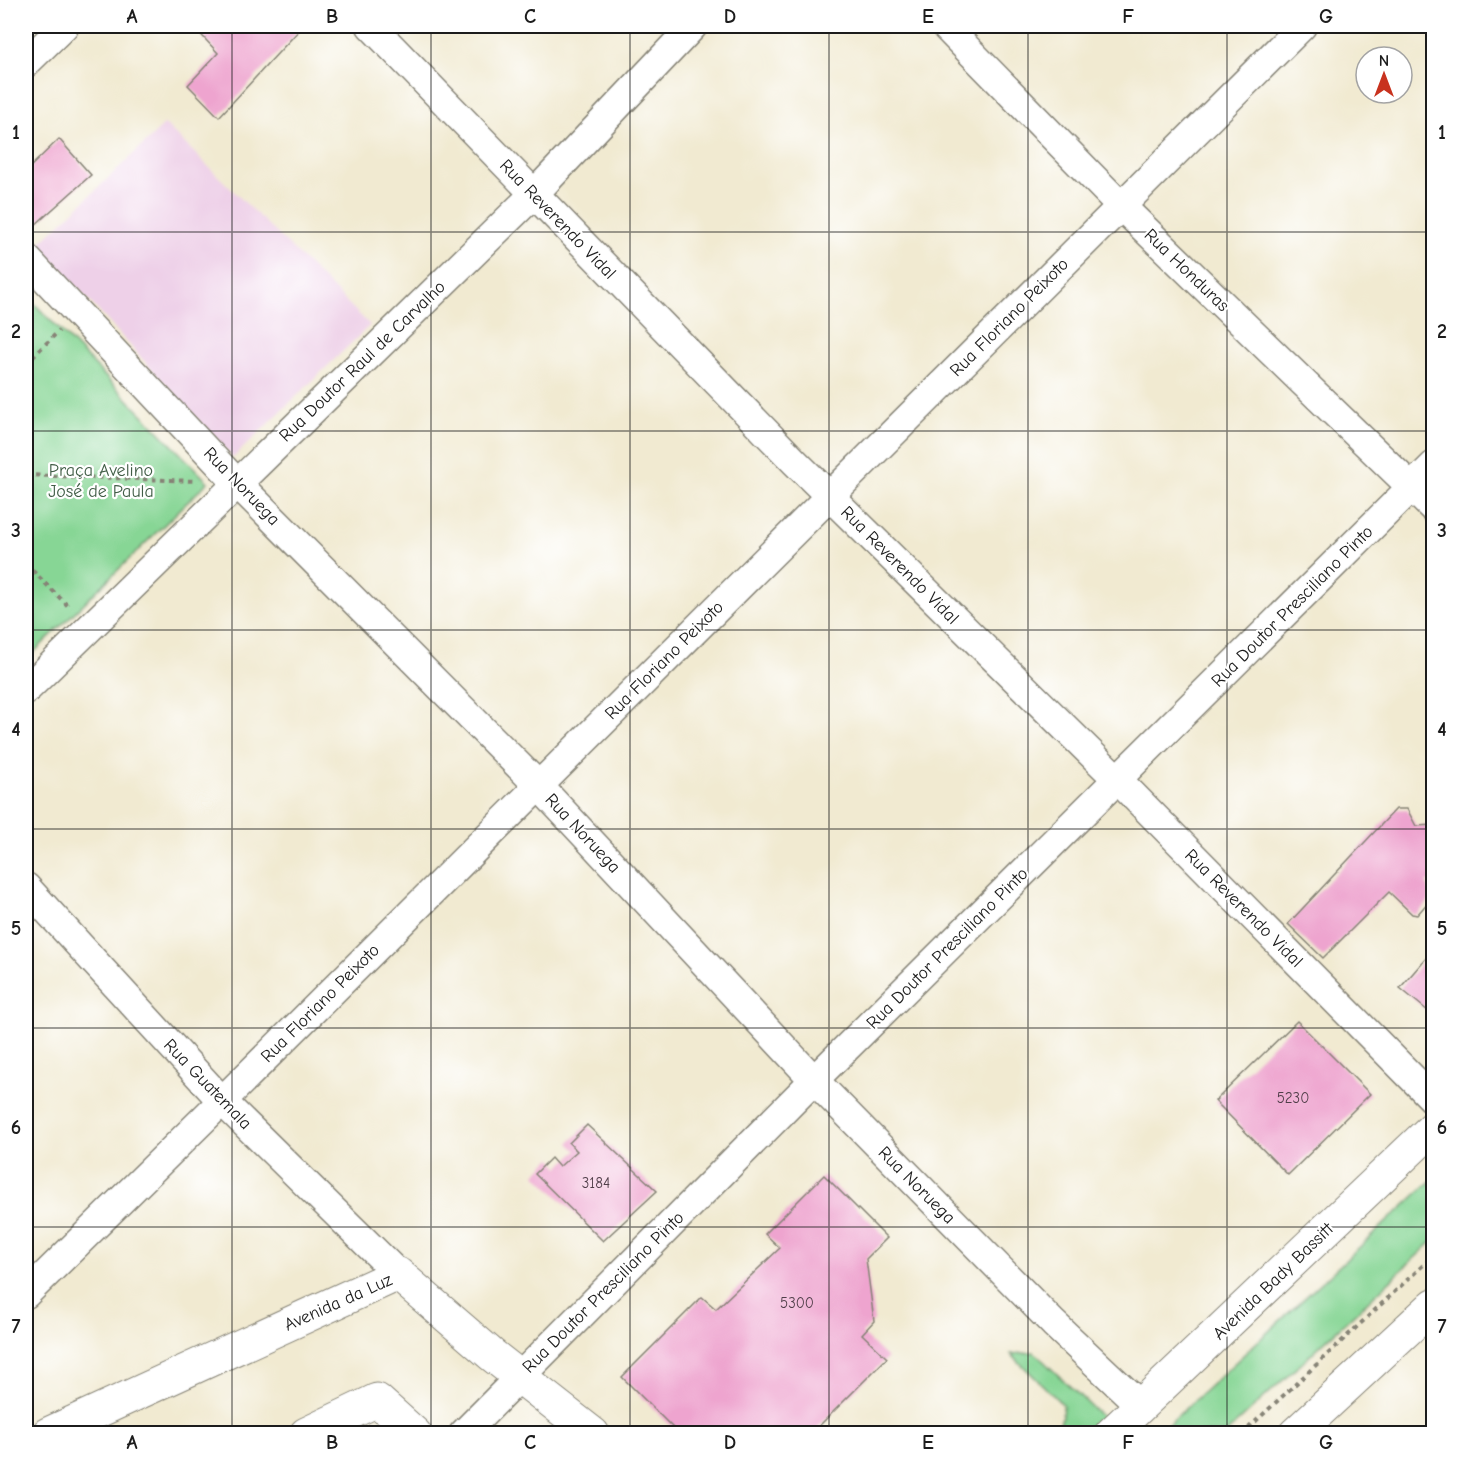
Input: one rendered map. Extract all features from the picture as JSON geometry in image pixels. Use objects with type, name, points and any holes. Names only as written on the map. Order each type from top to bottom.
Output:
[{"type":"street","points":[[26,63],[64,26]]},
{"type":"street","name":"Rua Reverendo Vidal","points":[[371,26],[829,496],[1117,779],[1434,1100]]},
{"type":"street","name":"Rua Doutor Raul de Carvalho","points":[[26,690],[534,194],[693,26]]},
{"type":"street","name":"Rua Honduras","points":[[945,26],[1121,206],[1434,509]]},
{"type":"street","name":"Rua Floriano Peixoto","points":[[26,1294],[1302,26]]},
{"type":"street","name":"Rua Noruega","points":[[26,258],[237,483],[538,785],[814,1080],[1054,1324],[1141,1406]]},
{"type":"street","name":"Rua Doutor Presciliano Pinto","points":[[463,1434],[814,1080],[1434,465]]},
{"type":"street","name":"Rua Guatemala","points":[[26,887],[222,1101],[398,1274]]},
{"type":"street","name":"Avenida Bady Bassitt","points":[[1111,1434],[1434,1127]]},
{"type":"street","name":"Avenida da Luz","points":[[48,1434],[398,1274],[519,1377],[592,1434]]},
{"type":"street","points":[[1296,1434],[1434,1305]]},
{"type":"street","points":[[306,1434],[377,1400],[416,1434]]},
{"type":"path","points":[[26,363],[60,330]]},
{"type":"path","points":[[26,475],[237,483]]},
{"type":"path","points":[[26,564],[73,611]]},
{"type":"path","points":[[1242,1434],[1434,1255]]},
{"type":"shaded area","points":[[165,124],[370,325],[233,458],[38,245]]},
{"type":"green space","name":"Praça Avelino José de Paula","points":[[26,295],[208,482],[26,660]]},
{"type":"green space","points":[[1433,1179],[1433,1241],[1226,1433],[1159,1433]]},
{"type":"green space","points":[[1034,1352],[1104,1419],[1088,1433],[1053,1433],[1060,1424],[1063,1405],[1011,1354]]},
{"type":"building","points":[[193,26],[303,26],[219,117],[188,85],[218,53]]},
{"type":"building","points":[[59,139],[91,175],[26,233],[26,171]]},
{"type":"building","points":[[1396,809],[1407,809],[1416,826],[1434,825],[1434,882],[1426,882],[1430,900],[1417,915],[1412,914],[1389,892],[1323,958],[1288,924]]},
{"type":"building","points":[[1434,949],[1434,1016],[1400,988]]},
{"type":"building","points":[[1297,1021],[1370,1094],[1288,1175],[1215,1101]]},
{"type":"building","points":[[587,1125],[657,1191],[603,1241],[535,1174],[551,1158],[559,1167],[577,1151],[569,1143]]},
{"type":"building","points":[[824,1175],[887,1238],[866,1259],[874,1321],[862,1334],[887,1358],[811,1434],[679,1434],[622,1377],[702,1297],[716,1309],[780,1248],[765,1234]]}]
